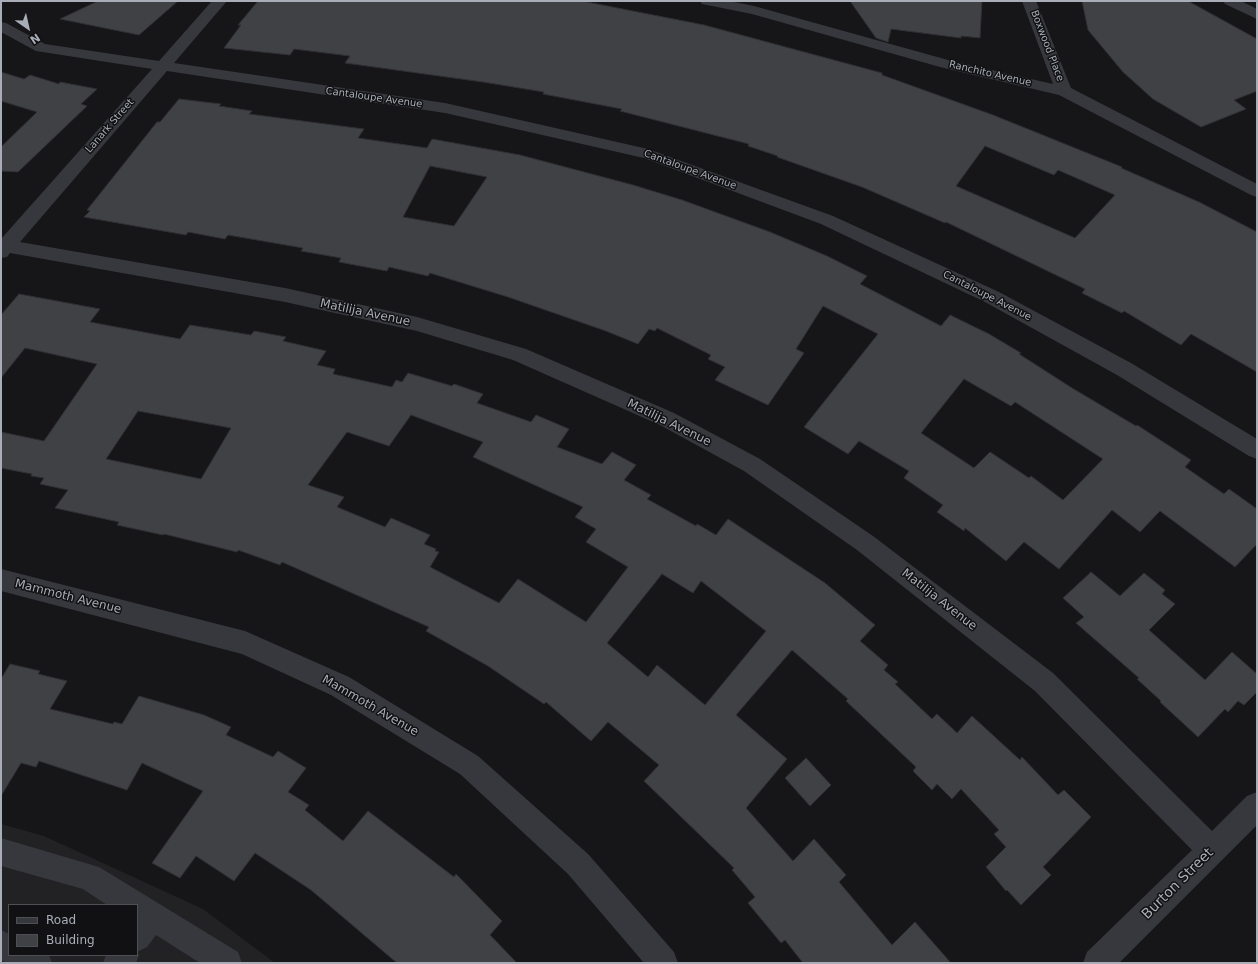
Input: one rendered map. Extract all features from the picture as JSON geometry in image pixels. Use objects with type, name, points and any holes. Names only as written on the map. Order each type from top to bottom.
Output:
[{"type":"street","name":"Lanark Street","points":[[3,248],[220,1]]},
{"type":"street","name":"Ranchito Avenue","points":[[707,1],[756,5],[945,64],[1064,91],[1257,191]]},
{"type":"street","name":"Boxwood Place","points":[[1029,1],[1064,91]]},
{"type":"street","points":[[1230,1],[1257,15]]},
{"type":"street","name":"Cantaloupe Avenue","points":[[1,26],[41,48],[445,108],[648,154],[827,220],[992,297],[1124,369],[1257,450]]},
{"type":"street","name":"Matilija Avenue","points":[[3,248],[284,295],[417,324],[519,354],[667,419],[752,465],[865,543],[1044,682],[1212,850]]},
{"type":"street","name":"Mammoth Avenue","points":[[1,580],[245,643],[340,686],[469,765],[578,864],[663,963]]},
{"type":"street","name":"Burton Street","points":[[1098,963],[1257,806]]},
{"type":"street","points":[[1,852],[89,877],[124,904]]},
{"type":"street","points":[[140,916],[227,963]]},
{"type":"street","points":[[23,956],[37,963]]},
{"type":"shaded area","points":[[1,824],[44,836],[203,909],[275,963],[1,963]]},
{"type":"building","points":[[98,1],[178,1],[139,35],[60,19]]},
{"type":"building","points":[[258,1],[582,1],[704,25],[882,73],[882,75],[993,115],[1122,167],[1121,168],[1199,202],[1257,232],[1257,372],[1191,334],[1181,345],[1124,311],[1122,313],[1082,293],[1085,289],[946,222],[945,223],[862,187],[748,146],[749,144],[620,111],[622,109],[543,94],[544,92],[345,63],[350,56],[294,49],[290,55],[224,48],[241,25],[238,25]],"holes":[[[985,146],[1054,175],[1058,170],[1115,195],[1075,238],[956,186]]]},
{"type":"building","points":[[850,1],[982,1],[980,38],[961,36],[961,38],[891,29],[888,42],[876,38]]},
{"type":"building","points":[[1082,1],[1188,1],[1257,39],[1257,91],[1234,100],[1246,109],[1201,127],[1153,99],[1123,72],[1088,30]]},
{"type":"building","points":[[1,72],[24,79],[30,75],[59,84],[60,82],[97,89],[81,104],[87,106],[18,172],[1,171],[1,147],[37,112],[1,101]]},
{"type":"building","points":[[179,99],[221,104],[219,106],[252,111],[249,114],[364,129],[358,138],[427,148],[432,139],[520,155],[633,185],[682,200],[770,232],[827,256],[867,276],[860,284],[941,326],[950,315],[989,334],[1021,353],[1019,354],[1072,388],[1136,426],[1137,425],[1191,460],[1185,467],[1224,494],[1229,489],[1257,509],[1257,544],[1235,567],[1160,511],[1140,532],[1112,510],[1059,569],[1024,542],[1006,561],[965,528],[964,531],[937,512],[943,505],[904,478],[909,471],[859,441],[848,454],[804,427],[878,334],[823,306],[796,349],[804,353],[768,405],[715,380],[725,367],[708,359],[711,355],[657,328],[655,331],[649,329],[638,344],[606,331],[508,297],[430,273],[428,276],[389,267],[387,271],[339,262],[341,258],[301,251],[303,248],[228,235],[225,239],[188,232],[186,235],[84,217],[90,211],[87,210],[157,122],[160,122]],"holes":[[[430,166],[487,177],[454,226],[403,217]],[[964,379],[1011,406],[1015,402],[1103,459],[1063,500],[1031,476],[1029,478],[990,452],[974,468],[921,433]]]},
{"type":"building","points":[[19,294],[100,309],[90,322],[180,339],[190,325],[251,335],[254,331],[286,337],[283,341],[326,351],[317,365],[335,369],[333,374],[392,387],[396,380],[402,382],[408,373],[452,386],[454,384],[483,394],[477,403],[531,422],[536,415],[569,429],[557,447],[602,464],[612,452],[636,465],[624,480],[651,495],[647,499],[696,526],[697,524],[716,535],[728,519],[825,583],[875,625],[860,641],[888,665],[884,670],[898,682],[895,684],[932,719],[937,714],[957,733],[972,716],[1020,760],[1022,757],[1058,795],[1064,790],[1091,817],[1043,867],[1051,875],[1021,905],[1007,890],[1006,891],[986,867],[1006,847],[994,834],[999,830],[961,789],[952,799],[937,784],[932,790],[913,771],[916,767],[846,701],[848,699],[792,650],[736,715],[787,759],[746,808],[793,861],[814,839],[846,875],[839,882],[892,945],[915,922],[951,963],[803,963],[785,940],[781,943],[748,903],[755,897],[732,870],[734,868],[644,781],[659,765],[608,722],[591,741],[546,702],[544,704],[488,666],[426,631],[429,627],[282,562],[280,565],[238,550],[237,552],[164,534],[117,525],[119,522],[55,508],[68,490],[40,484],[44,478],[31,476],[32,474],[1,468],[1,432],[44,441],[97,364],[25,348],[1,378],[1,315]],"holes":[[[138,411],[231,428],[201,479],[106,459]],[[411,415],[483,442],[473,457],[583,507],[575,517],[596,529],[586,542],[628,567],[586,622],[518,579],[499,603],[430,567],[439,552],[435,551],[436,549],[424,544],[430,535],[391,518],[385,527],[337,507],[344,497],[308,485],[347,432],[389,446]],[[662,574],[693,593],[701,581],[766,631],[705,705],[657,665],[648,677],[607,643]]]},
{"type":"building","points":[[1091,572],[1120,596],[1144,573],[1165,590],[1162,594],[1175,604],[1149,630],[1205,680],[1232,652],[1257,674],[1257,692],[1244,705],[1238,701],[1228,712],[1225,709],[1198,737],[1137,679],[1139,678],[1076,623],[1084,617],[1063,598]]},
{"type":"building","points":[[10,664],[40,671],[38,674],[67,681],[50,709],[113,724],[114,722],[122,724],[139,696],[204,715],[231,727],[226,735],[273,757],[278,751],[306,768],[288,792],[309,805],[305,810],[343,841],[368,811],[454,877],[456,874],[502,921],[490,935],[517,963],[397,963],[311,890],[255,853],[234,881],[196,856],[180,878],[152,863],[203,791],[142,763],[127,790],[39,761],[36,767],[21,763],[1,796],[1,679]]},
{"type":"building","points":[[806,758],[831,785],[810,806],[785,778]]}]
